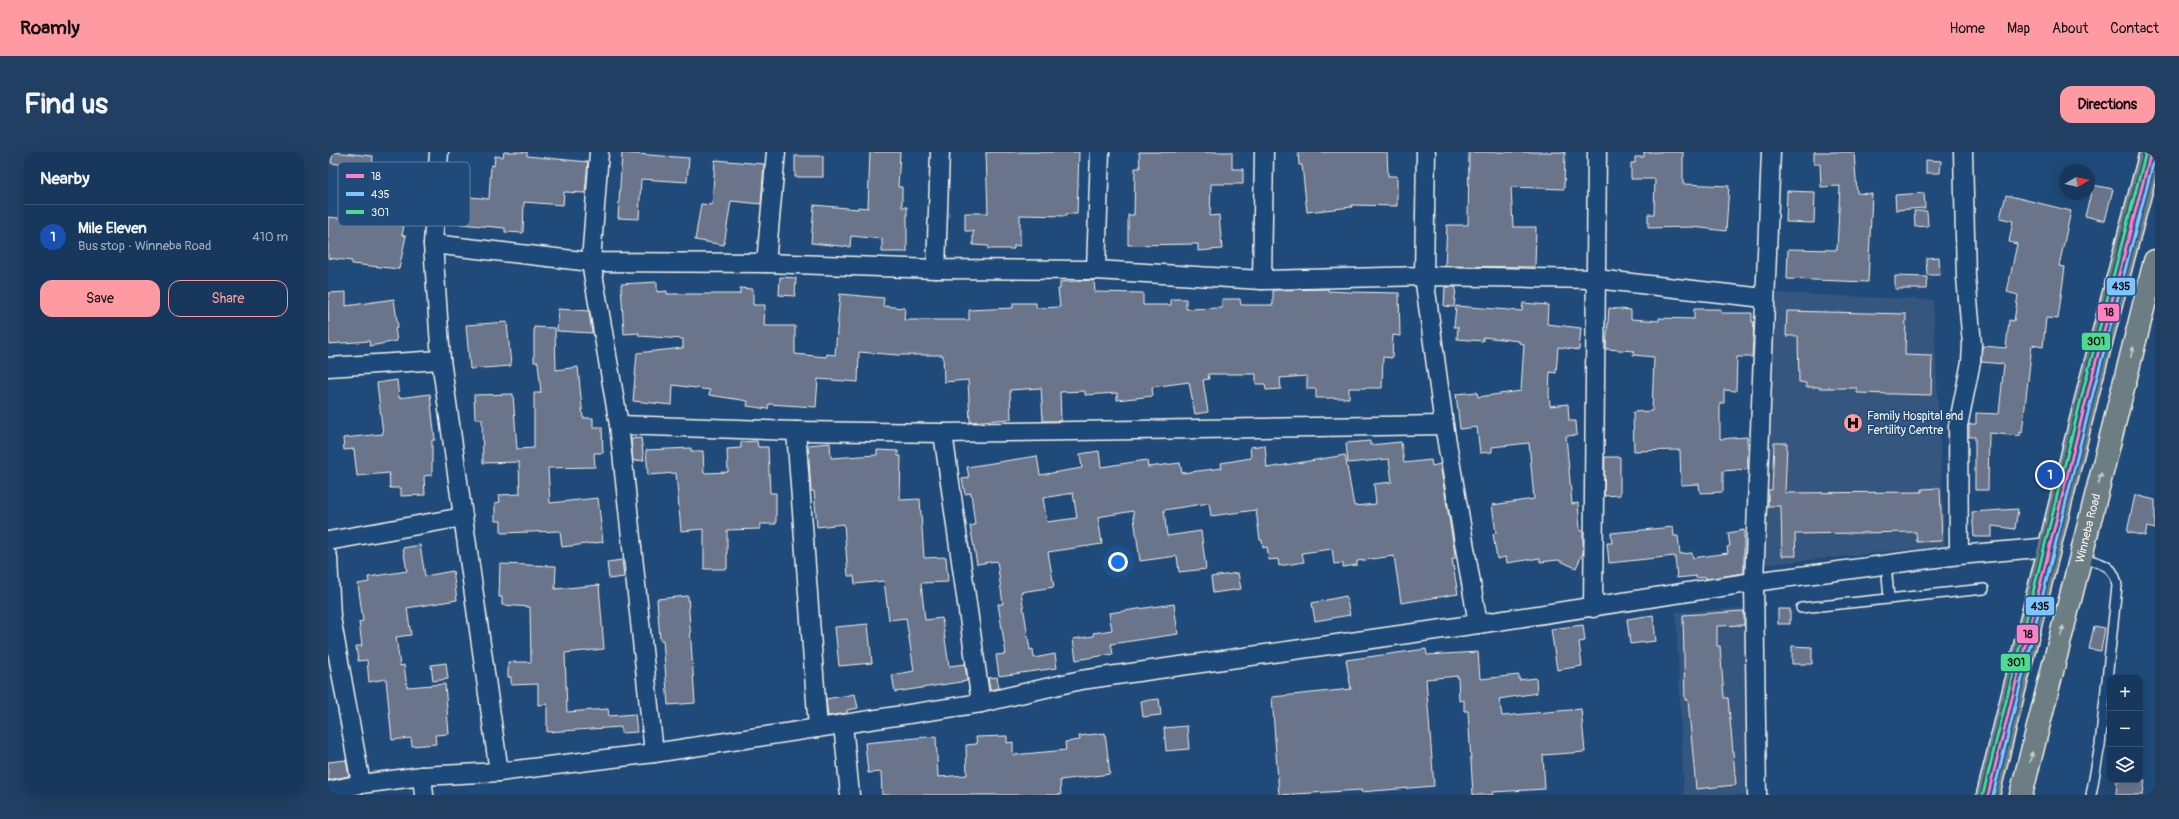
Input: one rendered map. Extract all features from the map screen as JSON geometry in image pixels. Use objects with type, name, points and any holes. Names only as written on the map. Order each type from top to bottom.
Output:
[{"type":"highway","points":[[1988,795],[2090,384],[2151,152]]},
{"type":"highway","name":"Winneba Road","points":[[2021,795],[2155,261]]},
{"type":"street","points":[[438,162],[439,152]]},
{"type":"street","points":[[599,152],[591,262],[619,425],[654,753]]},
{"type":"street","points":[[766,262],[776,152]]},
{"type":"street","points":[[936,269],[940,152]]},
{"type":"street","points":[[1096,270],[1100,152]]},
{"type":"street","points":[[1262,280],[1264,152]]},
{"type":"street","points":[[1426,152],[1424,276],[1444,425],[1478,624]]},
{"type":"street","points":[[1593,608],[1597,152]]},
{"type":"street","points":[[1757,795],[1754,582],[1764,298],[1771,152]]},
{"type":"street","points":[[1959,555],[1958,426],[1971,362],[1972,344],[1966,277],[1963,152]]},
{"type":"street","points":[[434,226],[433,244],[441,360],[499,772]]},
{"type":"street","points":[[433,244],[591,262],[766,262],[936,269],[1096,270],[1262,280],[1424,276],[1596,279],[1764,298]]},
{"type":"street","points":[[328,367],[441,360]]},
{"type":"street","points":[[619,425],[796,431],[943,433],[1444,425]]},
{"type":"street","points":[[796,431],[818,728]]},
{"type":"street","points":[[943,433],[981,703]]},
{"type":"street","points":[[328,541],[463,517]]},
{"type":"street","points":[[328,791],[361,784],[422,776],[499,772],[654,753],[981,703],[1081,680],[1593,608],[1754,582],[1959,555],[2050,547]]},
{"type":"street","points":[[328,558],[330,618],[361,784]]},
{"type":"street","points":[[842,724],[850,795]]},
{"type":"street","points":[[422,776],[424,795]]},
{"type":"lane","points":[[2081,557],[2109,567],[2115,573],[2117,586],[2100,745],[2091,795]]},
{"type":"lane","points":[[1886,564],[1888,598]]},
{"type":"lane","points":[[1801,608],[1984,589]]},
{"type":"shaded area","name":"Family Hospital and Fertility Centre","points":[[1771,293],[1933,300],[1945,546],[1761,565]]},
{"type":"shaded area","points":[[1753,608],[1754,795],[1684,795],[1676,612]]},
{"type":"building","points":[[333,152],[373,156],[373,162],[331,163]]},
{"type":"building","points":[[504,152],[527,152],[527,156],[588,162],[585,193],[564,192],[563,205],[524,202],[523,233],[505,232],[505,228],[470,225],[470,197],[489,199],[491,165],[494,166],[495,156],[503,157]]},
{"type":"building","points":[[870,152],[900,152],[898,187],[902,187],[902,207],[907,207],[907,252],[882,252],[882,239],[851,236],[850,247],[811,243],[814,205],[858,209],[858,207],[868,208]]},
{"type":"building","points":[[986,152],[1079,152],[1077,214],[1066,214],[1066,216],[1020,215],[1020,246],[1014,245],[1014,249],[988,249],[988,246],[973,245],[973,231],[965,231],[965,213],[988,213]]},
{"type":"building","points":[[1139,152],[1232,152],[1232,169],[1243,169],[1243,184],[1211,184],[1210,216],[1219,215],[1222,249],[1198,251],[1198,244],[1128,245],[1128,215],[1134,215],[1135,168],[1140,168]]},
{"type":"building","points":[[1298,152],[1387,152],[1388,176],[1397,176],[1397,206],[1351,205],[1352,207],[1307,212],[1302,165],[1299,165]]},
{"type":"building","points":[[1469,152],[1565,152],[1564,189],[1511,187],[1513,227],[1536,227],[1535,267],[1445,266],[1447,225],[1468,225]]},
{"type":"building","points":[[1644,152],[1683,152],[1683,184],[1729,186],[1726,231],[1693,227],[1648,228],[1648,214],[1654,214],[1655,179],[1631,179],[1631,163],[1635,163],[1635,157],[1644,157]]},
{"type":"building","points":[[1814,152],[1854,152],[1857,193],[1872,194],[1868,282],[1787,279],[1788,249],[1837,250],[1840,186],[1821,187],[1820,164],[1814,164]]},
{"type":"building","points":[[622,153],[689,158],[687,182],[641,179],[639,219],[618,218]]},
{"type":"building","points":[[795,156],[823,156],[823,177],[795,177]]},
{"type":"building","points":[[715,160],[764,164],[761,204],[731,201],[724,245],[695,240],[701,204],[712,205]]},
{"type":"building","points":[[1926,160],[1941,161],[1940,173],[1926,173]]},
{"type":"building","points":[[2095,185],[2113,189],[2105,221],[2085,216],[2089,200],[2095,200]]},
{"type":"building","points":[[1787,191],[1815,192],[1814,223],[1786,222]]},
{"type":"building","points":[[1924,193],[1925,208],[1896,210],[1895,195]]},
{"type":"building","points":[[2006,195],[2071,211],[2059,266],[2065,267],[2058,319],[2046,318],[2043,347],[2032,345],[2022,433],[2020,432],[2020,436],[1989,433],[1988,490],[1975,490],[1975,437],[1969,437],[1969,424],[1976,424],[1976,413],[1999,414],[2004,364],[1981,362],[1982,346],[2006,348],[2009,320],[2014,321],[2018,295],[2007,292],[2017,244],[2009,242],[2013,221],[2000,218]]},
{"type":"building","points":[[1914,211],[1927,211],[1928,226],[1915,227]]},
{"type":"building","points":[[328,217],[338,218],[338,226],[404,226],[402,235],[406,236],[399,269],[352,264],[352,261],[328,258]]},
{"type":"building","points":[[1939,257],[1940,275],[1927,275],[1926,258]]},
{"type":"building","points":[[1895,276],[1927,277],[1926,289],[1895,289]]},
{"type":"building","points":[[780,277],[796,278],[795,296],[779,295]]},
{"type":"building","points":[[1094,280],[1095,292],[1143,293],[1143,305],[1171,305],[1171,299],[1186,299],[1186,309],[1222,308],[1222,299],[1240,299],[1241,305],[1273,305],[1273,290],[1328,289],[1328,291],[1399,293],[1400,336],[1393,335],[1392,358],[1383,357],[1382,388],[1349,388],[1349,398],[1316,398],[1316,389],[1307,389],[1307,376],[1280,378],[1281,389],[1266,390],[1265,384],[1256,384],[1256,374],[1208,374],[1209,379],[1203,380],[1208,412],[1195,414],[1189,382],[1152,387],[1153,396],[1117,400],[1117,393],[1085,395],[1085,391],[1060,392],[1061,421],[1043,421],[1041,388],[1010,390],[1011,419],[970,422],[968,380],[944,382],[943,355],[898,355],[859,352],[858,382],[818,379],[816,407],[769,404],[768,409],[747,406],[748,401],[709,395],[710,390],[673,385],[672,405],[633,401],[637,353],[683,348],[683,339],[639,336],[639,333],[624,334],[621,284],[657,282],[657,292],[667,291],[667,294],[740,294],[740,288],[753,289],[753,305],[765,305],[764,326],[795,326],[795,354],[826,357],[827,354],[835,355],[840,294],[884,298],[883,306],[905,308],[904,320],[969,320],[969,310],[1013,308],[1013,303],[1036,303],[1036,308],[1060,307],[1058,289],[1060,289],[1060,282]]},
{"type":"building","points":[[1445,287],[1456,287],[1454,307],[1444,306]]},
{"type":"building","points":[[346,292],[346,306],[394,299],[398,327],[395,328],[397,341],[370,346],[369,341],[329,344],[328,293]]},
{"type":"building","points":[[1523,303],[1548,305],[1547,324],[1581,328],[1579,350],[1558,347],[1556,373],[1550,372],[1549,393],[1550,406],[1568,404],[1569,421],[1576,421],[1577,435],[1566,436],[1572,504],[1578,503],[1580,531],[1583,531],[1583,553],[1576,568],[1558,560],[1540,562],[1540,558],[1507,563],[1506,557],[1497,559],[1493,534],[1496,533],[1492,505],[1534,499],[1529,443],[1492,447],[1492,452],[1480,453],[1477,427],[1460,429],[1456,394],[1477,392],[1478,397],[1521,391],[1524,344],[1519,343],[1519,341],[1483,337],[1483,341],[1457,339],[1458,327],[1454,327],[1456,306],[1522,311]]},
{"type":"building","points":[[1609,308],[1631,310],[1631,319],[1659,321],[1659,318],[1694,319],[1694,309],[1721,309],[1721,313],[1752,313],[1752,322],[1754,322],[1752,357],[1737,357],[1736,391],[1724,390],[1724,403],[1720,403],[1720,439],[1747,437],[1748,469],[1723,471],[1723,492],[1700,493],[1699,484],[1681,485],[1680,450],[1634,451],[1633,412],[1652,411],[1654,357],[1633,355],[1634,351],[1606,349]]},
{"type":"building","points":[[558,309],[589,311],[592,333],[557,331]]},
{"type":"building","points":[[1787,311],[1906,314],[1905,355],[1932,356],[1931,395],[1857,393],[1857,388],[1806,387],[1806,383],[1799,382],[1798,336],[1786,336]]},
{"type":"building","points":[[507,322],[511,366],[470,369],[466,325]]},
{"type":"building","points":[[534,327],[555,328],[556,370],[578,367],[583,418],[593,418],[593,427],[602,427],[603,453],[594,453],[595,467],[548,468],[550,503],[598,498],[603,542],[562,547],[560,531],[501,533],[501,521],[495,521],[495,503],[500,502],[499,495],[520,494],[519,462],[483,463],[482,419],[475,419],[474,395],[513,394],[517,449],[534,448],[534,393],[541,393],[538,362],[534,362]]},
{"type":"building","points":[[397,380],[399,398],[430,394],[435,440],[432,440],[432,475],[424,476],[425,495],[401,496],[401,488],[390,488],[389,473],[357,476],[354,449],[344,450],[343,438],[383,434],[377,383]]},
{"type":"building","points":[[641,438],[644,460],[633,461],[631,439]]},
{"type":"building","points":[[757,441],[758,447],[768,447],[770,493],[776,493],[776,524],[760,524],[760,529],[727,530],[727,569],[704,569],[704,529],[681,531],[676,473],[648,475],[646,450],[691,448],[691,451],[703,451],[704,473],[728,472],[727,449],[741,448],[741,442]]},
{"type":"building","points":[[1370,441],[1370,445],[1401,442],[1404,463],[1431,460],[1432,466],[1440,464],[1455,554],[1455,559],[1452,559],[1458,594],[1401,603],[1394,556],[1357,561],[1357,565],[1343,567],[1343,563],[1334,564],[1332,549],[1302,553],[1304,562],[1279,566],[1278,559],[1269,560],[1267,547],[1263,548],[1262,540],[1260,540],[1256,510],[1211,516],[1209,503],[1164,510],[1167,536],[1201,531],[1206,569],[1179,572],[1177,556],[1140,561],[1133,511],[1098,517],[1102,544],[1048,552],[1054,587],[1021,592],[1030,650],[1033,649],[1034,658],[1055,654],[1057,668],[999,676],[996,655],[1006,654],[998,604],[1003,604],[997,561],[977,564],[970,526],[975,525],[971,493],[965,494],[962,479],[969,478],[967,467],[1037,456],[1040,475],[1082,468],[1080,454],[1099,451],[1101,467],[1147,460],[1148,467],[1180,463],[1182,473],[1222,468],[1221,463],[1251,458],[1250,447],[1265,445],[1267,468],[1345,455],[1354,506],[1376,504],[1374,484],[1392,482],[1389,459],[1348,463],[1346,443]],"holes":[[[1073,493],[1077,518],[1047,522],[1043,498]]]},
{"type":"building","points":[[830,443],[831,458],[877,455],[877,450],[898,451],[898,456],[901,456],[900,500],[920,499],[924,558],[946,557],[948,582],[921,583],[925,620],[942,618],[949,666],[965,664],[967,681],[895,692],[892,675],[914,671],[906,618],[889,620],[884,581],[855,584],[854,576],[848,576],[844,524],[817,527],[814,491],[811,491],[808,445]]},
{"type":"building","points":[[1774,443],[1787,443],[1785,493],[1922,492],[1922,489],[1940,488],[1942,541],[1917,542],[1916,532],[1795,534],[1796,556],[1782,556],[1781,506],[1768,506],[1768,490],[1772,490]]},
{"type":"building","points":[[1605,457],[1620,457],[1620,495],[1604,496]]},
{"type":"building","points":[[2135,495],[2155,500],[2155,529],[2147,527],[2145,536],[2127,532]]},
{"type":"building","points":[[2018,509],[2015,529],[1992,526],[1992,537],[1974,537],[1972,512]]},
{"type":"building","points":[[1673,527],[1674,536],[1678,536],[1680,554],[1692,553],[1693,558],[1728,553],[1727,547],[1730,546],[1728,533],[1744,530],[1744,573],[1706,579],[1706,577],[1696,578],[1696,576],[1677,578],[1675,556],[1609,563],[1607,543],[1612,543],[1611,533]]},
{"type":"building","points":[[420,545],[425,576],[453,571],[457,600],[407,608],[411,635],[396,637],[400,666],[404,665],[407,687],[445,684],[449,734],[435,735],[436,744],[412,746],[411,738],[392,740],[386,679],[369,682],[367,660],[358,661],[356,646],[362,646],[359,622],[363,621],[358,584],[369,582],[368,577],[407,571],[403,548]]},
{"type":"building","points":[[622,560],[624,577],[609,579],[607,562]]},
{"type":"building","points":[[500,564],[556,566],[555,589],[599,585],[604,649],[565,653],[567,712],[608,709],[609,716],[635,714],[637,732],[621,733],[621,727],[547,732],[547,704],[538,705],[538,684],[511,685],[511,677],[508,677],[508,662],[531,662],[530,607],[502,605],[502,597],[499,597]]},
{"type":"building","points":[[1238,573],[1241,589],[1213,593],[1211,577]]},
{"type":"building","points":[[688,596],[695,703],[668,705],[663,640],[660,640],[657,599]]},
{"type":"building","points":[[1346,596],[1350,615],[1315,621],[1312,603]]},
{"type":"building","points":[[1174,604],[1178,634],[1111,644],[1113,654],[1076,660],[1073,639],[1094,636],[1093,633],[1112,630],[1109,613]]},
{"type":"building","points":[[1778,609],[1790,609],[1790,624],[1778,624]]},
{"type":"building","points":[[1744,611],[1744,625],[1717,626],[1717,646],[1720,646],[1724,698],[1728,698],[1736,785],[1696,789],[1688,700],[1685,700],[1683,615]]},
{"type":"building","points":[[1653,615],[1656,641],[1630,644],[1627,619]]},
{"type":"building","points":[[868,624],[872,663],[839,666],[835,627]]},
{"type":"building","points":[[1583,625],[1585,641],[1579,642],[1582,666],[1557,670],[1551,629]]},
{"type":"building","points":[[2094,626],[2105,628],[2101,651],[2089,649]]},
{"type":"building","points":[[1792,646],[1812,647],[1812,664],[1792,664]]},
{"type":"building","points":[[1426,649],[1427,655],[1478,652],[1480,679],[1519,675],[1519,680],[1536,678],[1537,693],[1499,699],[1502,716],[1581,709],[1585,752],[1543,755],[1545,789],[1493,792],[1493,795],[1473,795],[1468,711],[1464,711],[1464,700],[1459,701],[1458,676],[1426,679],[1434,786],[1361,792],[1361,790],[1279,795],[1272,697],[1351,689],[1346,660]]},
{"type":"building","points":[[446,663],[448,679],[433,681],[431,665]]},
{"type":"building","points":[[997,677],[999,688],[990,690],[988,678]]},
{"type":"building","points":[[855,694],[858,708],[847,710],[847,713],[828,716],[826,699]]},
{"type":"building","points":[[1159,699],[1161,715],[1143,717],[1141,701]]},
{"type":"building","points":[[1187,726],[1189,749],[1166,751],[1164,728]]},
{"type":"building","points":[[1105,733],[1110,774],[1060,780],[1061,795],[882,795],[881,772],[868,773],[865,743],[936,736],[938,777],[967,775],[966,745],[977,744],[976,737],[1007,736],[1007,743],[1013,742],[1013,755],[1066,750],[1065,742],[1080,740],[1079,736]]},
{"type":"building","points":[[346,760],[349,776],[328,780],[328,762]]},
{"type":"building","points":[[2143,780],[2145,780],[2143,795],[2116,795],[2117,783],[2143,783]]},
{"type":"transit line","name":"301","points":[[1983,794],[2085,383],[2146,152]]},
{"type":"transit line","name":"18","points":[[1988,795],[2090,384],[2151,152]]},
{"type":"transit line","name":"435","points":[[1993,795],[2095,385],[2155,156]]},
{"type":"place","name":"Family Hospital and Fertility Centre","points":[[1853,423]]},
{"type":"place","name":"Mile Eleven","points":[[2050,475]]}]
